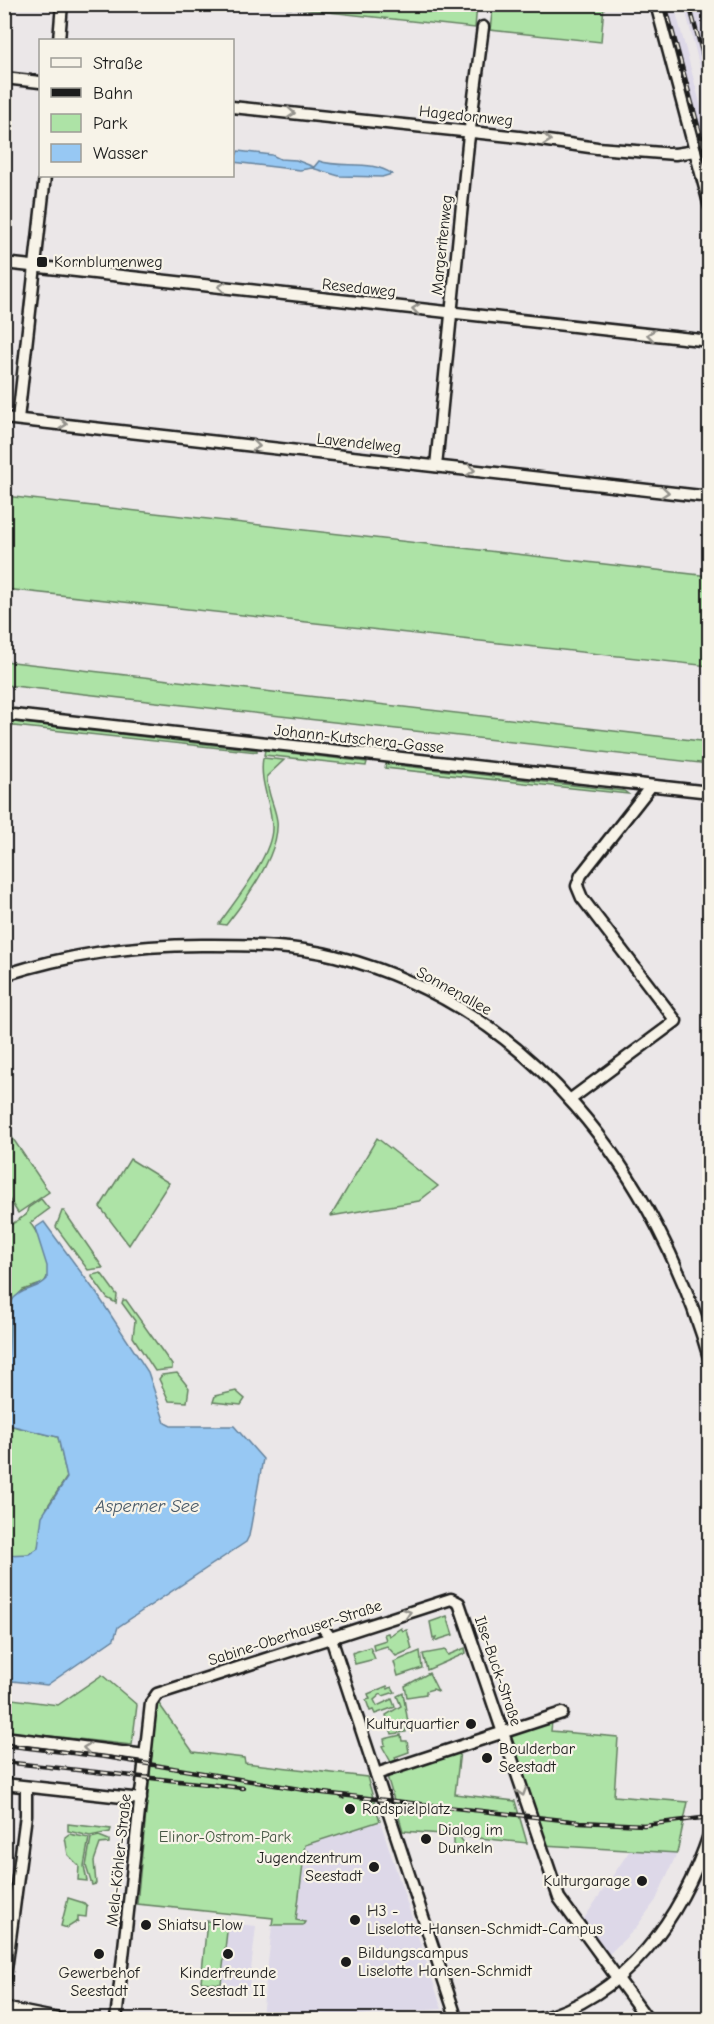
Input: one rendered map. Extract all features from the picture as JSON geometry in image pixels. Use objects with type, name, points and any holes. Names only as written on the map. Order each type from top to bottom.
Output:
[{"type":"street","points":[[58,39],[62,4]]},
{"type":"street","points":[[656,4],[710,207]]},
{"type":"street","name":"Margeritenweg","points":[[436,466],[483,27]]},
{"type":"street","points":[[4,78],[39,82]]},
{"type":"street","name":"Hagedornweg","points":[[234,107],[471,131],[597,148],[675,154],[694,151]]},
{"type":"street","points":[[18,419],[45,177]]},
{"type":"street","name":"Resedaweg","points":[[4,263],[710,341]]},
{"type":"street","name":"Lavendelweg","points":[[4,418],[710,497]]},
{"type":"street","name":"Johann-Kutschera-Gasse","points":[[4,714],[710,792]]},
{"type":"street","points":[[571,1099],[676,1021],[582,898],[577,886],[581,875],[651,786]]},
{"type":"street","name":"Sonnenallee","points":[[4,975],[72,957],[149,946],[250,946],[333,955],[364,964],[418,986],[474,1017],[533,1062],[571,1099],[618,1163],[654,1222],[690,1301],[710,1361]]},
{"type":"street","name":"Sabine-Oberhauser-Straße","points":[[151,1703],[156,1694],[454,1600]]},
{"type":"street","name":"Ilse-Buck-Straße","points":[[454,1600],[459,1603],[559,1898],[616,1980],[648,2019]]},
{"type":"street","points":[[323,1628],[331,1638],[456,2019]]},
{"type":"street","name":"Mela-Köhler-Straße","points":[[116,2019],[151,1703]]},
{"type":"street","points":[[376,1774],[562,1713]]},
{"type":"street","points":[[4,1737],[145,1755]]},
{"type":"street","points":[[4,1784],[141,1799]]},
{"type":"street","points":[[4,1985],[27,1815],[27,1786]]},
{"type":"street","points":[[536,2019],[582,2001],[616,1980],[651,1945],[676,1910],[700,1864],[709,1833]]},
{"type":"street","points":[[4,2008],[64,2019]]},
{"type":"shaded area","points":[[662,5],[674,5],[709,137],[709,183]]},
{"type":"shaded area","points":[[684,5],[701,5],[709,37],[709,103]]},
{"type":"shaded area","name":"H3 - Liselotte-Hansen-Schmidt-Campus","points":[[380,1821],[442,2009],[325,2017],[262,2016],[273,1918],[296,1921],[304,1855],[308,1855],[308,1852],[304,1851],[305,1845]]},
{"type":"shaded area","points":[[630,1850],[677,1853],[656,1900],[635,1929],[606,1957],[581,1923]]},
{"type":"shaded area","name":"Kinderfreunde Seestadt II","points":[[207,1921],[256,1926],[249,1987],[201,1982]]},
{"type":"green space","points":[[264,5],[477,5],[475,28]]},
{"type":"green space","points":[[493,5],[604,5],[601,42],[490,30]]},
{"type":"green space","points":[[5,496],[709,576],[709,666],[5,589]]},
{"type":"green space","points":[[4,661],[709,742],[709,764],[5,685]]},
{"type":"green space","points":[[5,721],[257,750],[257,752],[5,725]]},
{"type":"green space","points":[[265,750],[367,762],[366,766],[264,755]]},
{"type":"green space","points":[[263,758],[284,760],[267,776],[277,821],[273,847],[260,876],[242,903],[226,925],[219,924],[260,864],[271,838],[272,827],[263,775]]},
{"type":"green space","points":[[386,764],[624,791],[628,794],[385,768]]},
{"type":"green space","points":[[5,1127],[49,1192],[18,1213],[5,1193]]},
{"type":"green space","points":[[377,1138],[438,1186],[419,1201],[331,1216]]},
{"type":"green space","points":[[130,1159],[169,1183],[129,1245],[100,1207]]},
{"type":"green space","points":[[41,1199],[49,1209],[30,1223],[49,1258],[48,1275],[44,1283],[23,1290],[11,1302],[9,1362],[15,1365],[4,1381],[4,1229],[26,1215],[28,1208]]},
{"type":"green space","points":[[62,1211],[103,1268],[88,1270],[56,1227]]},
{"type":"green space","points":[[101,1273],[117,1295],[116,1303],[107,1298],[92,1277],[92,1275]]},
{"type":"green space","points":[[126,1300],[172,1365],[172,1369],[155,1371],[133,1337],[135,1321],[122,1303]]},
{"type":"green space","points":[[177,1373],[189,1388],[187,1402],[169,1401],[159,1379],[162,1375]]},
{"type":"green space","points":[[236,1391],[245,1399],[241,1405],[213,1402],[215,1396]]},
{"type":"green space","points":[[4,1424],[58,1437],[67,1477],[47,1507],[38,1548],[34,1552],[5,1561]]},
{"type":"green space","points":[[447,1616],[453,1635],[434,1641],[436,1637],[433,1638],[430,1622]]},
{"type":"green space","points":[[401,1628],[403,1631],[407,1630],[412,1649],[396,1656],[387,1646],[374,1650],[373,1644],[386,1640],[384,1634],[388,1633],[389,1636]]},
{"type":"green space","points":[[370,1647],[375,1659],[355,1664],[352,1653]]},
{"type":"green space","points":[[465,1648],[466,1653],[427,1670],[423,1654],[445,1650],[448,1655]]},
{"type":"green space","points":[[420,1651],[422,1668],[398,1676],[394,1662]]},
{"type":"green space","points":[[429,1673],[438,1691],[433,1689],[426,1691],[426,1694],[407,1697],[405,1686]]},
{"type":"green space","points":[[102,1675],[137,1705],[132,1745],[5,1731],[5,1698],[58,1705]]},
{"type":"green space","points":[[387,1686],[388,1689],[392,1687],[395,1692],[383,1696],[381,1694],[374,1700],[377,1706],[392,1699],[395,1707],[375,1714],[373,1710],[370,1711],[366,1700],[370,1699],[368,1694]]},
{"type":"green space","points":[[403,1693],[409,1728],[405,1729],[406,1732],[392,1734],[386,1715],[401,1706],[397,1696]]},
{"type":"green space","name":"Elinor-Ostrom-Park","points":[[157,1701],[193,1752],[244,1758],[245,1763],[367,1777],[380,1821],[305,1845],[304,1851],[308,1851],[308,1855],[304,1856],[296,1920],[305,1922],[303,1925],[272,1925],[273,1918],[137,1904]]},
{"type":"green space","points":[[552,1721],[551,1731],[618,1737],[614,1796],[688,1802],[677,1853],[543,1845],[507,1735]]},
{"type":"green space","points":[[401,1735],[402,1741],[407,1741],[409,1752],[395,1757],[396,1761],[391,1762],[382,1746],[385,1745],[384,1739]]},
{"type":"green space","points":[[460,1751],[455,1794],[515,1801],[527,1843],[459,1836],[466,1846],[459,1851],[454,1845],[454,1835],[403,1831],[387,1776]]},
{"type":"green space","points":[[68,1824],[111,1829],[110,1832],[90,1836],[68,1831]]},
{"type":"green space","points":[[69,1834],[89,1838],[84,1866],[87,1881],[78,1880],[79,1866],[68,1855],[65,1837]]},
{"type":"green space","points":[[99,1836],[109,1840],[109,1843],[100,1844],[94,1861],[96,1884],[92,1885],[86,1866],[91,1838]]},
{"type":"green space","points":[[68,1898],[87,1906],[86,1917],[78,1916],[78,1921],[67,1928],[61,1926]]},
{"type":"green space","points":[[207,1921],[228,1923],[221,1984],[201,1982]]},
{"type":"water","points":[[238,151],[272,155],[314,167],[319,161],[366,165],[384,169],[392,174],[382,177],[339,176],[312,168],[300,170],[234,162],[234,152],[237,154]]},
{"type":"water","name":"Asperner See","points":[[44,1222],[97,1294],[148,1372],[165,1423],[171,1426],[234,1426],[263,1459],[246,1542],[118,1627],[114,1639],[47,1685],[4,1680],[4,1593],[8,1590],[5,1588],[5,1555],[29,1554],[38,1548],[42,1516],[67,1478],[58,1437],[5,1424],[5,1371],[8,1366],[11,1302],[19,1294],[38,1286],[47,1279],[47,1266],[35,1228]]},
{"type":"tram line","points":[[337,1795],[344,1799]]},
{"type":"railway","points":[[665,4],[710,170]]},
{"type":"railway","points":[[689,4],[710,81]]},
{"type":"railway","points":[[4,1745],[106,1757],[323,1793],[580,1822],[644,1825],[710,1817]]},
{"type":"railway","points":[[4,1762],[243,1788]]},
{"type":"place","name":"Kornblumenweg","points":[[42,262]]},
{"type":"place","name":"Kulturquartier","points":[[471,1724]]},
{"type":"place","name":"Boulderbar Seestadt","points":[[487,1758]]},
{"type":"place","name":"Radspielplatz","points":[[350,1809]]},
{"type":"place","name":"Dialog im Dunkeln","points":[[426,1839]]},
{"type":"place","name":"Jugendzentrum Seestadt","points":[[374,1867]]},
{"type":"place","name":"Kulturgarage","points":[[642,1881]]},
{"type":"place","name":"H3 - Liselotte-Hansen-Schmidt-Campus","points":[[355,1920]]},
{"type":"place","name":"Shiatsu Flow","points":[[146,1925]]},
{"type":"place","name":"Gewerbehof Seestadt","points":[[99,1954]]},
{"type":"place","name":"Kinderfreunde Seestadt II","points":[[228,1954]]},
{"type":"place","name":"Bildungscampus Liselotte Hansen-Schmidt","points":[[346,1962]]}]
